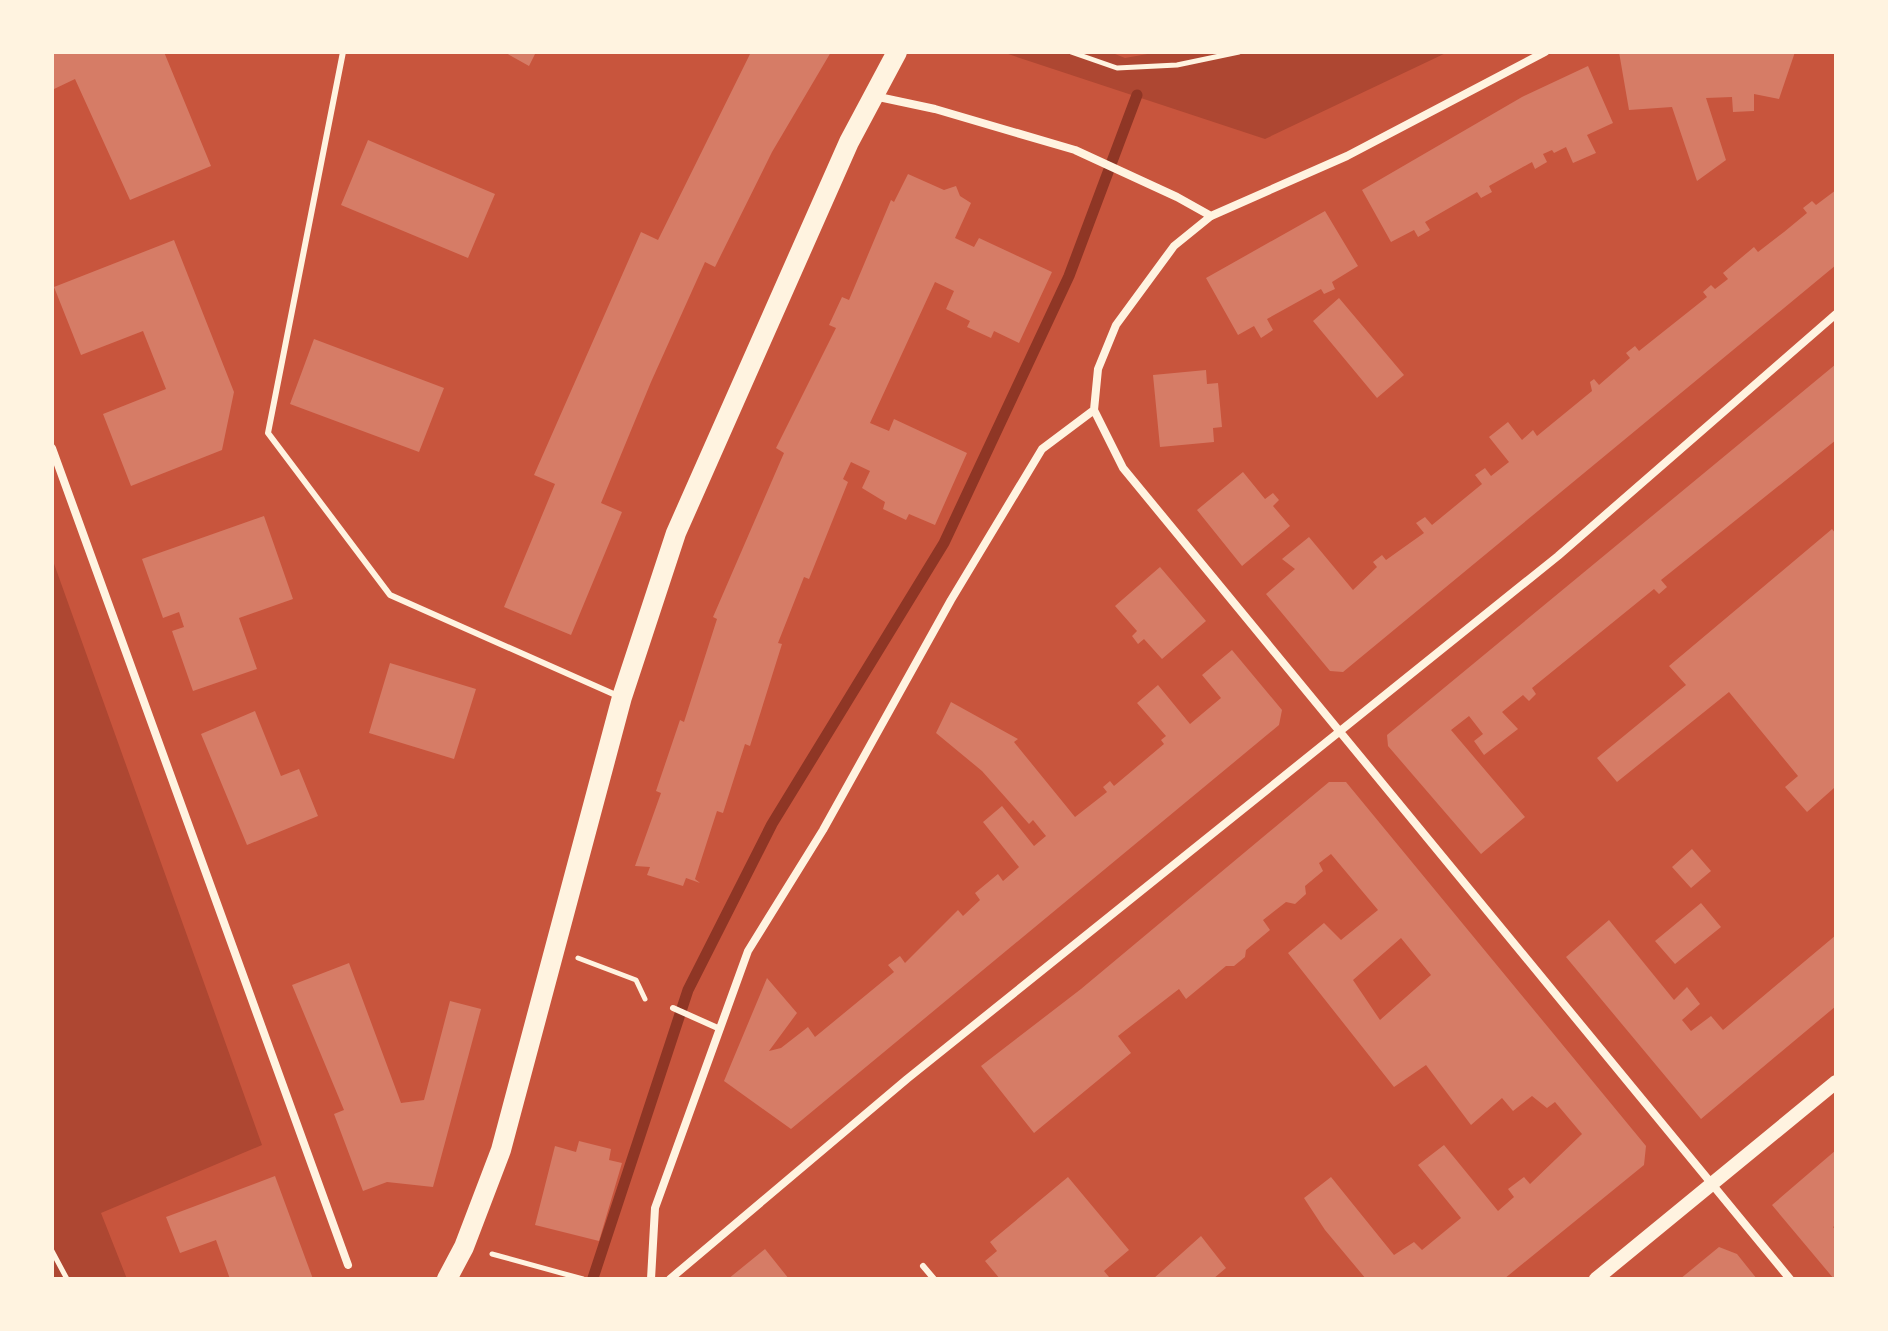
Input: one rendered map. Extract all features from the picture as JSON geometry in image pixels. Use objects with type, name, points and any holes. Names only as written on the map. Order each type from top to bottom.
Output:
[{"type":"main road","points":[[447,1279],[464,1247],[501,1150],[622,697],[676,533],[748,365],[897,52]]},
{"type":"street","points":[[1545,52],[1347,156],[1211,216],[1174,246],[1116,325],[1098,369],[1094,410],[1123,468],[1341,729],[1710,1185],[1790,1279]]},
{"type":"street","points":[[874,96],[935,109],[1075,150],[1211,216]]},
{"type":"street","points":[[670,1279],[907,1079],[1558,556],[1836,314]]},
{"type":"street","points":[[651,1279],[655,1208],[748,951],[823,830],[951,600],[1042,449],[1094,410]]},
{"type":"street","points":[[52,448],[348,1265]]},
{"type":"street","points":[[1596,1279],[1836,1082]]},
{"type":"lane","points":[[343,52],[268,433],[390,595],[622,697]]},
{"type":"lane","points":[[673,1008],[720,1029]]},
{"type":"lane","points":[[923,1266],[934,1279]]},
{"type":"path","points":[[1071,52],[1117,68],[1177,65],[1239,52]]},
{"type":"path","points":[[596,964],[636,980],[645,999]]},
{"type":"path","points":[[464,1247],[583,1279]]},
{"type":"path","points":[[52,1251],[67,1279]]},
{"type":"shaded area","points":[[1002,52],[1110,52],[1125,58],[1159,52],[1448,52],[1265,139]]},
{"type":"shaded area","points":[[52,558],[262,1145],[101,1213],[127,1279],[52,1279]]},
{"type":"building","points":[[52,52],[164,52],[211,166],[130,200],[75,79],[52,90]]},
{"type":"building","points":[[504,52],[536,52],[529,66]]},
{"type":"building","points":[[751,52],[831,52],[772,152],[715,267],[705,262],[651,382],[601,503],[622,512],[571,635],[504,607],[555,484],[534,475],[641,232],[658,240]]},
{"type":"building","points":[[1619,52],[1795,52],[1779,99],[1754,94],[1754,111],[1733,112],[1732,97],[1706,98],[1726,160],[1697,181],[1672,107],[1629,110]]},
{"type":"building","points":[[1588,66],[1613,123],[1587,135],[1596,153],[1573,163],[1566,147],[1554,153],[1552,150],[1543,154],[1547,162],[1535,169],[1532,162],[1489,186],[1492,192],[1481,198],[1477,192],[1425,222],[1430,230],[1418,237],[1414,230],[1391,242],[1362,190],[1522,97]]},
{"type":"building","points":[[368,140],[495,194],[468,258],[341,205]]},
{"type":"building","points":[[908,174],[944,190],[956,186],[960,196],[971,203],[955,238],[974,247],[979,238],[1052,272],[1019,343],[994,331],[991,338],[967,327],[970,321],[946,309],[954,291],[935,282],[870,423],[889,431],[894,419],[967,453],[935,525],[909,514],[906,520],[883,509],[885,502],[862,488],[870,471],[851,462],[843,479],[848,482],[809,579],[804,577],[778,643],[782,644],[750,746],[745,744],[723,813],[717,811],[695,879],[700,883],[686,878],[683,886],[647,875],[650,867],[635,866],[661,793],[656,791],[680,720],[684,722],[717,619],[713,617],[784,453],[776,448],[836,328],[829,325],[842,297],[849,300],[891,200],[894,202]]},
{"type":"building","points":[[1836,190],[1836,265],[1343,672],[1330,671],[1266,594],[1295,569],[1282,559],[1309,537],[1353,590],[1377,567],[1373,562],[1382,555],[1386,560],[1424,533],[1416,523],[1425,517],[1432,525],[1482,484],[1475,475],[1485,468],[1491,476],[1509,462],[1489,437],[1508,422],[1522,440],[1533,430],[1537,436],[1592,391],[1590,382],[1594,379],[1599,385],[1630,358],[1626,353],[1635,346],[1639,351],[1707,297],[1703,292],[1711,285],[1715,289],[1728,279],[1723,273],[1754,247],[1758,252],[1807,213],[1803,208],[1812,201],[1816,205]]},
{"type":"building","points":[[1325,211],[1358,266],[1332,282],[1335,289],[1324,294],[1321,289],[1267,319],[1273,330],[1261,338],[1254,326],[1238,335],[1206,278]]},
{"type":"building","points":[[174,240],[234,392],[222,450],[131,486],[103,414],[166,389],[143,331],[81,355],[54,287]]},
{"type":"building","points":[[1339,298],[1404,375],[1377,398],[1313,321]]},
{"type":"building","points":[[314,339],[444,388],[419,452],[290,404]]},
{"type":"building","points":[[1836,364],[1836,440],[1661,580],[1667,587],[1659,594],[1654,589],[1532,688],[1536,694],[1529,701],[1523,695],[1502,712],[1518,729],[1484,755],[1474,741],[1483,734],[1469,716],[1451,730],[1525,817],[1481,854],[1388,746],[1387,735]]},
{"type":"building","points":[[1206,370],[1207,384],[1218,383],[1222,427],[1213,428],[1214,442],[1160,447],[1153,375]]},
{"type":"building","points":[[1243,472],[1265,499],[1273,493],[1279,500],[1273,506],[1290,526],[1242,566],[1197,510]]},
{"type":"building","points":[[264,516],[293,599],[239,618],[257,669],[193,691],[172,631],[184,627],[179,612],[163,618],[142,559]]},
{"type":"building","points":[[1832,529],[1836,534],[1836,791],[1834,788],[1807,812],[1785,787],[1798,776],[1729,692],[1617,782],[1597,758],[1686,685],[1669,666]]},
{"type":"building","points":[[1160,567],[1206,621],[1162,659],[1144,639],[1138,644],[1132,636],[1137,631],[1115,606]]},
{"type":"building","points":[[1232,650],[1282,710],[1279,725],[791,1129],[724,1081],[767,978],[797,1013],[769,1051],[781,1048],[808,1027],[815,1037],[894,972],[888,965],[900,956],[905,963],[958,910],[963,916],[980,900],[975,893],[998,874],[1003,881],[1019,867],[983,822],[1002,806],[1034,846],[1046,836],[1033,820],[1029,824],[982,771],[936,733],[951,702],[1018,739],[1014,742],[1075,817],[1107,792],[1103,787],[1110,781],[1114,786],[1164,744],[1161,740],[1166,736],[1137,703],[1158,685],[1190,724],[1221,698],[1202,675]]},
{"type":"building","points":[[390,663],[476,689],[454,759],[369,733]]},
{"type":"building","points":[[255,711],[281,776],[299,769],[318,816],[247,845],[201,734]]},
{"type":"building","points":[[1329,782],[1346,782],[1646,1146],[1644,1165],[1504,1279],[1366,1279],[1325,1230],[1304,1198],[1331,1177],[1394,1255],[1414,1242],[1422,1250],[1461,1218],[1418,1165],[1444,1145],[1498,1211],[1514,1197],[1508,1189],[1524,1177],[1530,1184],[1582,1134],[1555,1102],[1547,1108],[1532,1096],[1513,1111],[1502,1098],[1471,1125],[1426,1065],[1394,1087],[1288,953],[1324,923],[1341,940],[1378,910],[1331,854],[1319,863],[1323,871],[1305,886],[1306,894],[1295,904],[1286,902],[1263,920],[1270,930],[1246,950],[1245,957],[1234,966],[1226,966],[1186,999],[1179,989],[1118,1036],[1131,1053],[1034,1133],[981,1066],[1081,989]],"holes":[[[1401,938],[1431,975],[1380,1020],[1353,980]]]},
{"type":"building","points":[[1692,849],[1711,871],[1691,888],[1672,867]]},
{"type":"building","points":[[1701,903],[1721,927],[1675,964],[1655,941]]},
{"type":"building","points":[[1609,920],[1674,1000],[1687,987],[1700,1004],[1682,1020],[1691,1031],[1711,1016],[1723,1030],[1836,935],[1836,1006],[1701,1119],[1566,957]]},
{"type":"building","points":[[349,963],[401,1103],[424,1100],[450,1001],[481,1009],[433,1187],[387,1182],[363,1191],[334,1114],[344,1110],[292,985]]},
{"type":"building","points":[[579,1141],[611,1149],[609,1160],[622,1163],[599,1241],[535,1225],[555,1146],[576,1152]]},
{"type":"building","points":[[1836,1150],[1836,1225],[1833,1227],[1836,1231],[1836,1279],[1834,1279],[1772,1205]]},
{"type":"building","points":[[275,1176],[313,1279],[230,1279],[216,1240],[180,1253],[166,1217]]},
{"type":"building","points":[[1068,1177],[1129,1250],[1104,1271],[1109,1277],[1106,1279],[1000,1279],[985,1261],[997,1251],[990,1242]]},
{"type":"building","points":[[1201,1236],[1226,1268],[1213,1279],[1153,1279]]},
{"type":"building","points":[[1719,1247],[1737,1254],[1757,1279],[1680,1279]]},
{"type":"building","points":[[765,1249],[789,1279],[728,1279]]},
{"type":"waterway","points":[[593,1278],[688,990],[772,824],[944,543],[1069,276],[1137,95]]}]
